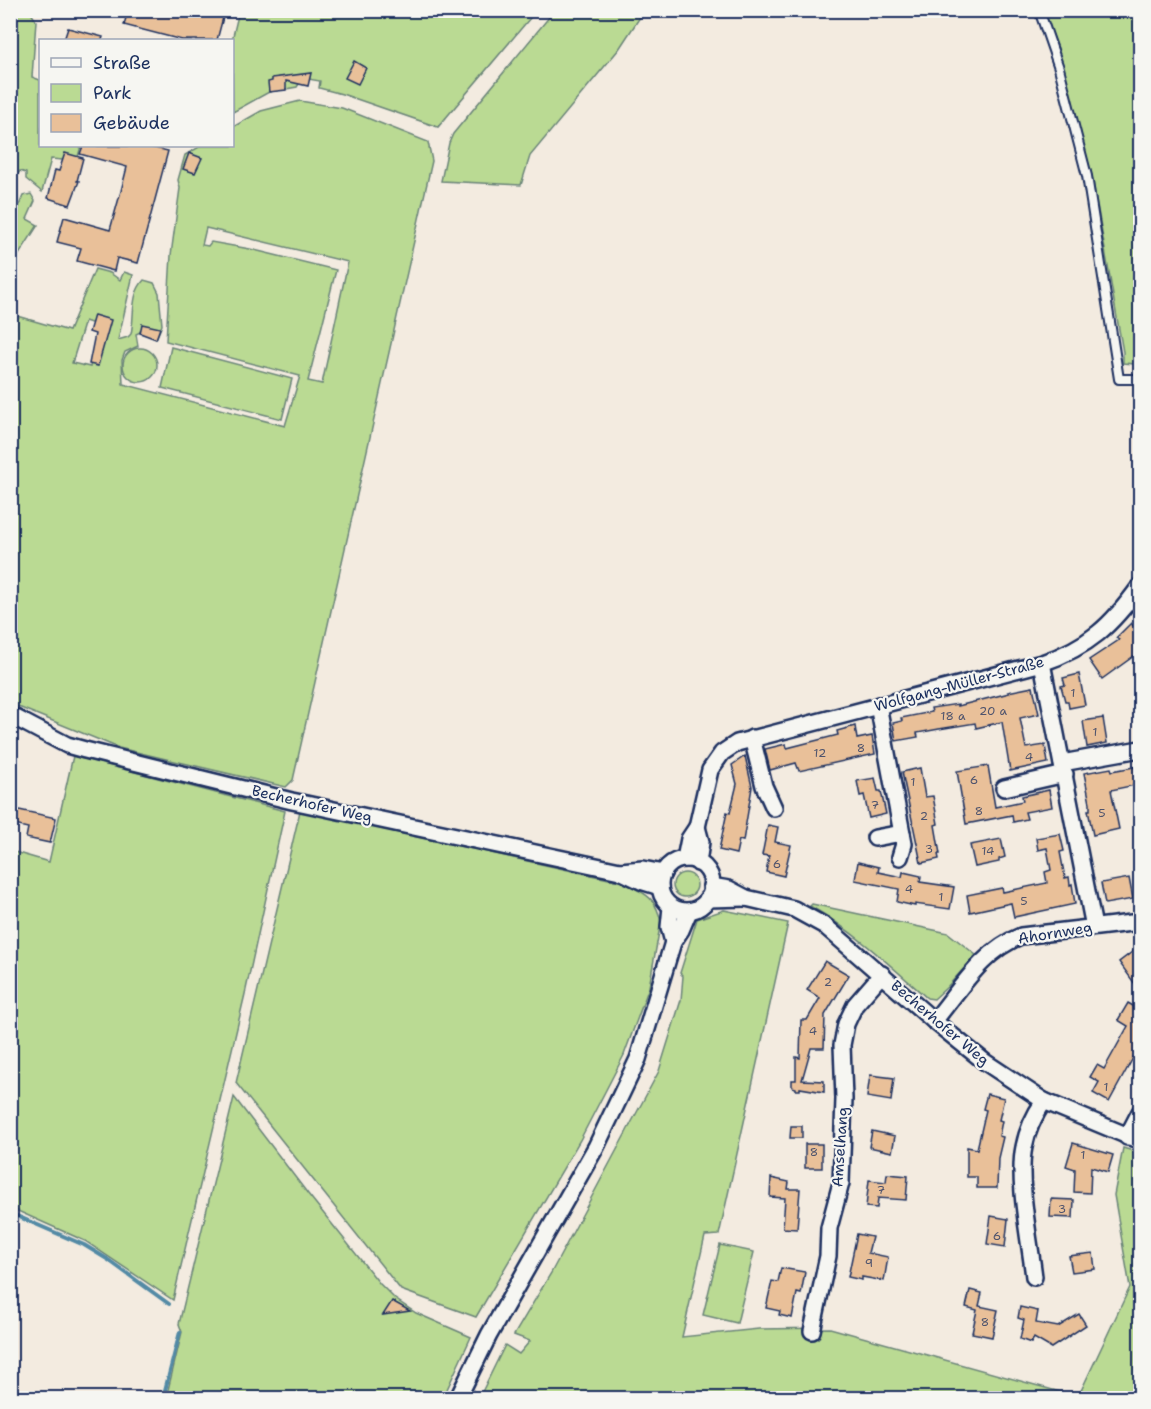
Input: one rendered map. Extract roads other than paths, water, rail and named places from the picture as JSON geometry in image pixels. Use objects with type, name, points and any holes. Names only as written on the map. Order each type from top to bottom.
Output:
[{"type":"street","name":"Wolfgang-Müller-Straße","points":[[692,861],[701,842],[697,827],[710,771],[722,753],[737,742],[1063,656],[1083,646],[1121,613],[1140,586]]},
{"type":"street","points":[[1042,663],[1094,927]]},
{"type":"street","points":[[879,705],[904,844],[900,857]]},
{"type":"street","name":"Becherhofer Weg","points":[[10,715],[67,745],[106,756],[292,801],[620,871],[643,869],[661,880]]},
{"type":"street","points":[[752,738],[764,786],[774,808]]},
{"type":"street","points":[[1004,788],[1140,748]]},
{"type":"street","points":[[875,838],[902,833]]},
{"type":"street","points":[[692,861],[708,873],[709,893],[703,905],[689,911],[671,907],[661,894],[661,880],[672,863],[692,861]]},
{"type":"street","name":"Becherhofer Weg","points":[[709,893],[746,898],[806,914],[825,926],[985,1062],[1044,1101],[1134,1139]]},
{"type":"street","points":[[671,907],[669,927],[673,942]]},
{"type":"street","points":[[458,1398],[489,1335],[596,1147],[638,1059],[673,942],[689,911]]},
{"type":"street","name":"Ahornweg","points":[[934,1021],[986,957],[1008,941],[1021,936],[1140,922]]},
{"type":"street","name":"Amselhang","points":[[812,1331],[828,1256],[828,1228],[841,1184],[842,1045],[846,1024],[855,1005],[882,974]]},
{"type":"street","points":[[1034,1277],[1023,1179],[1024,1148],[1036,1113],[1044,1101]]},
{"type":"street","points":[[1134,1139],[1140,1112]]},
{"type":"lane","points":[[1039,10],[1059,68],[1087,176],[1119,379],[1140,379]]},
{"type":"waterway","points":[[10,1213],[84,1245],[169,1304]]},
{"type":"waterway","points":[[163,1398],[180,1332]]}]
